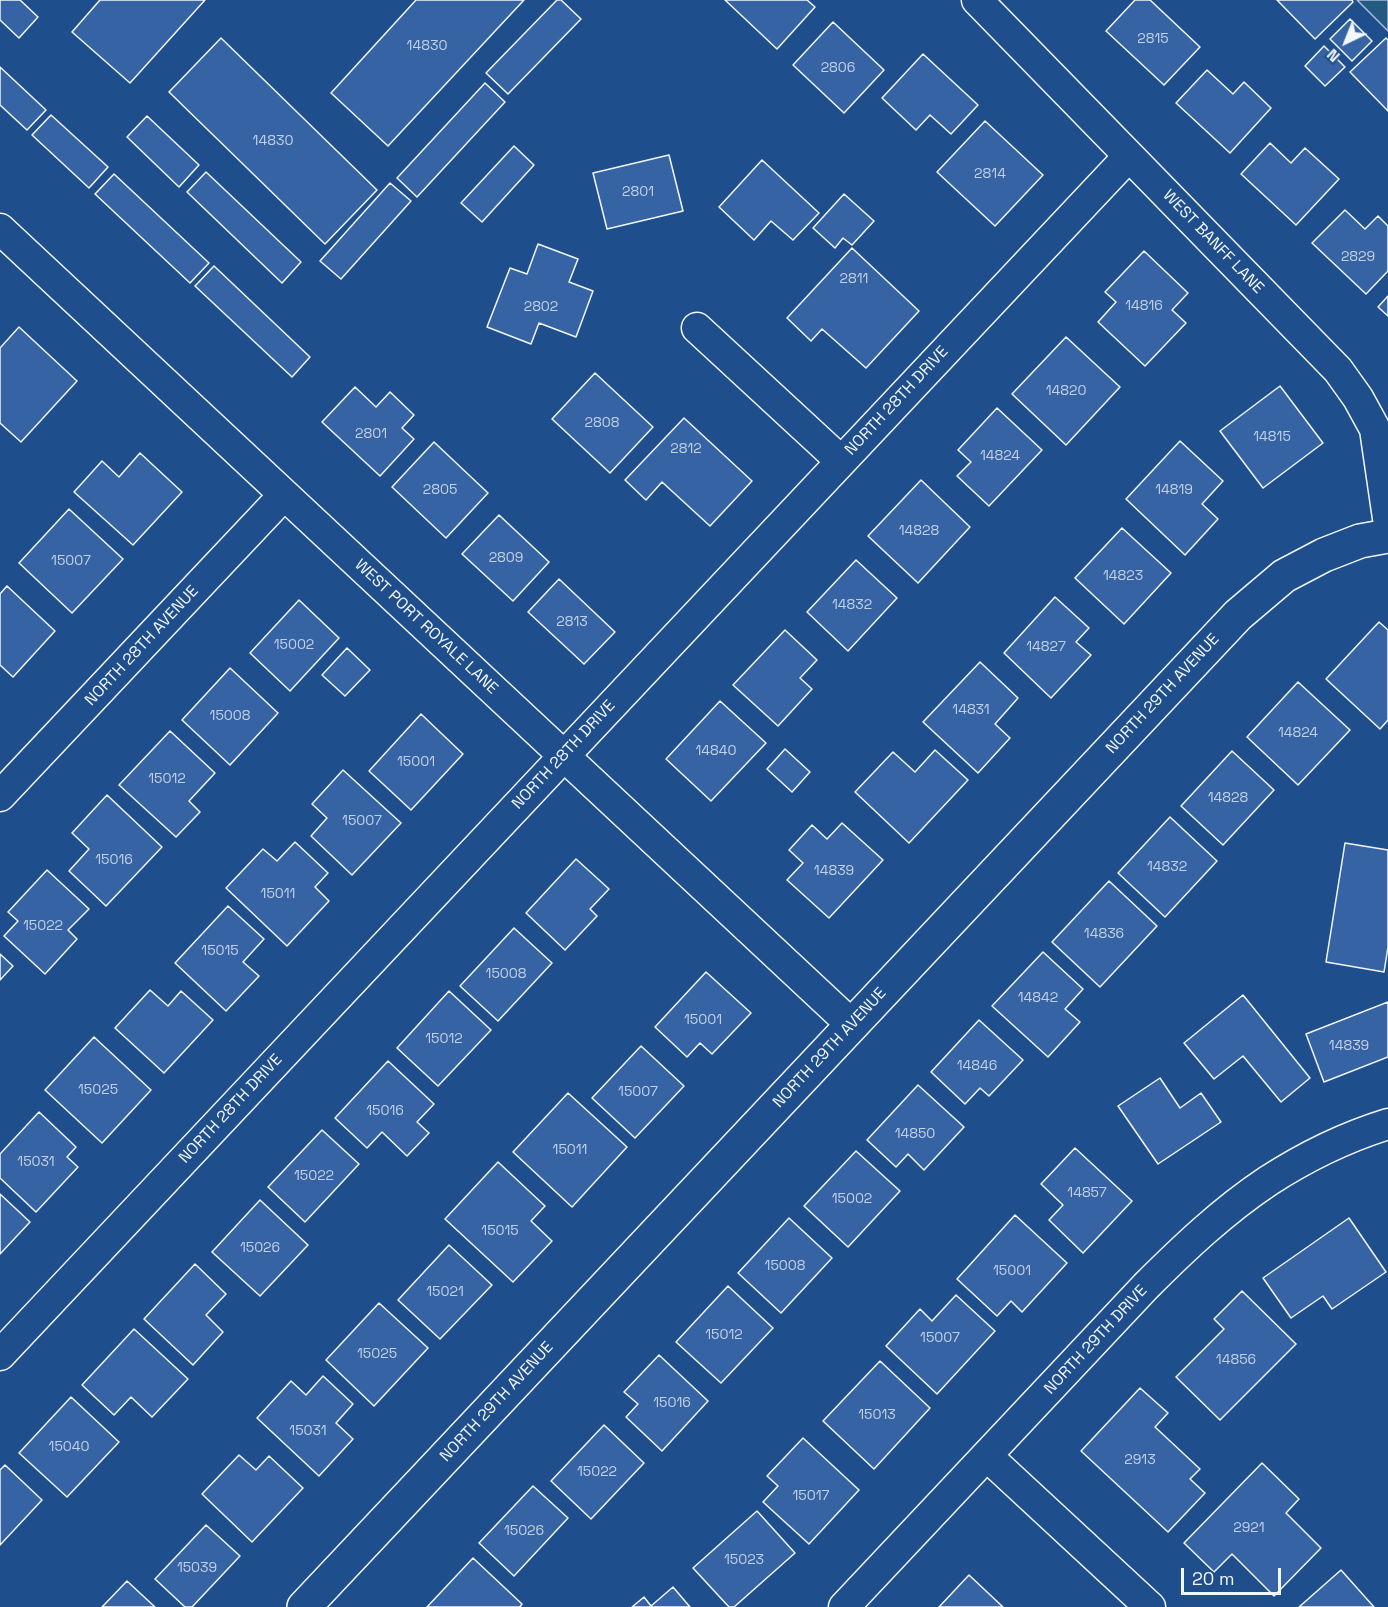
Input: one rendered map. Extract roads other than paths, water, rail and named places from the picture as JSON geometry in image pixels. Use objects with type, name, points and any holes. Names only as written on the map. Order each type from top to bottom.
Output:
[{"type":"street","name":"WEST BANFF LANE","points":[[977,0],[1338,370],[1358,398],[1375,429],[1388,518]]},
{"type":"street","name":"NORTH 28TH DRIVE","points":[[0,1355],[1129,156]]},
{"type":"street","name":"WEST PORT ROYALE LANE","points":[[1,232],[852,1025]]},
{"type":"street","points":[[697,328],[841,461]]},
{"type":"street","name":"NORTH 28TH AVENUE","points":[[0,796],[284,495]]},
{"type":"street","name":"NORTH 29TH AVENUE","points":[[304,1607],[1238,615],[1284,576],[1314,560],[1360,541],[1388,536]]},
{"type":"street","name":"NORTH 29TH DRIVE","points":[[844,1607],[1146,1286],[1220,1217],[1268,1181],[1326,1148],[1388,1124]]},
{"type":"street","points":[[987,1456],[1150,1607]]}]
